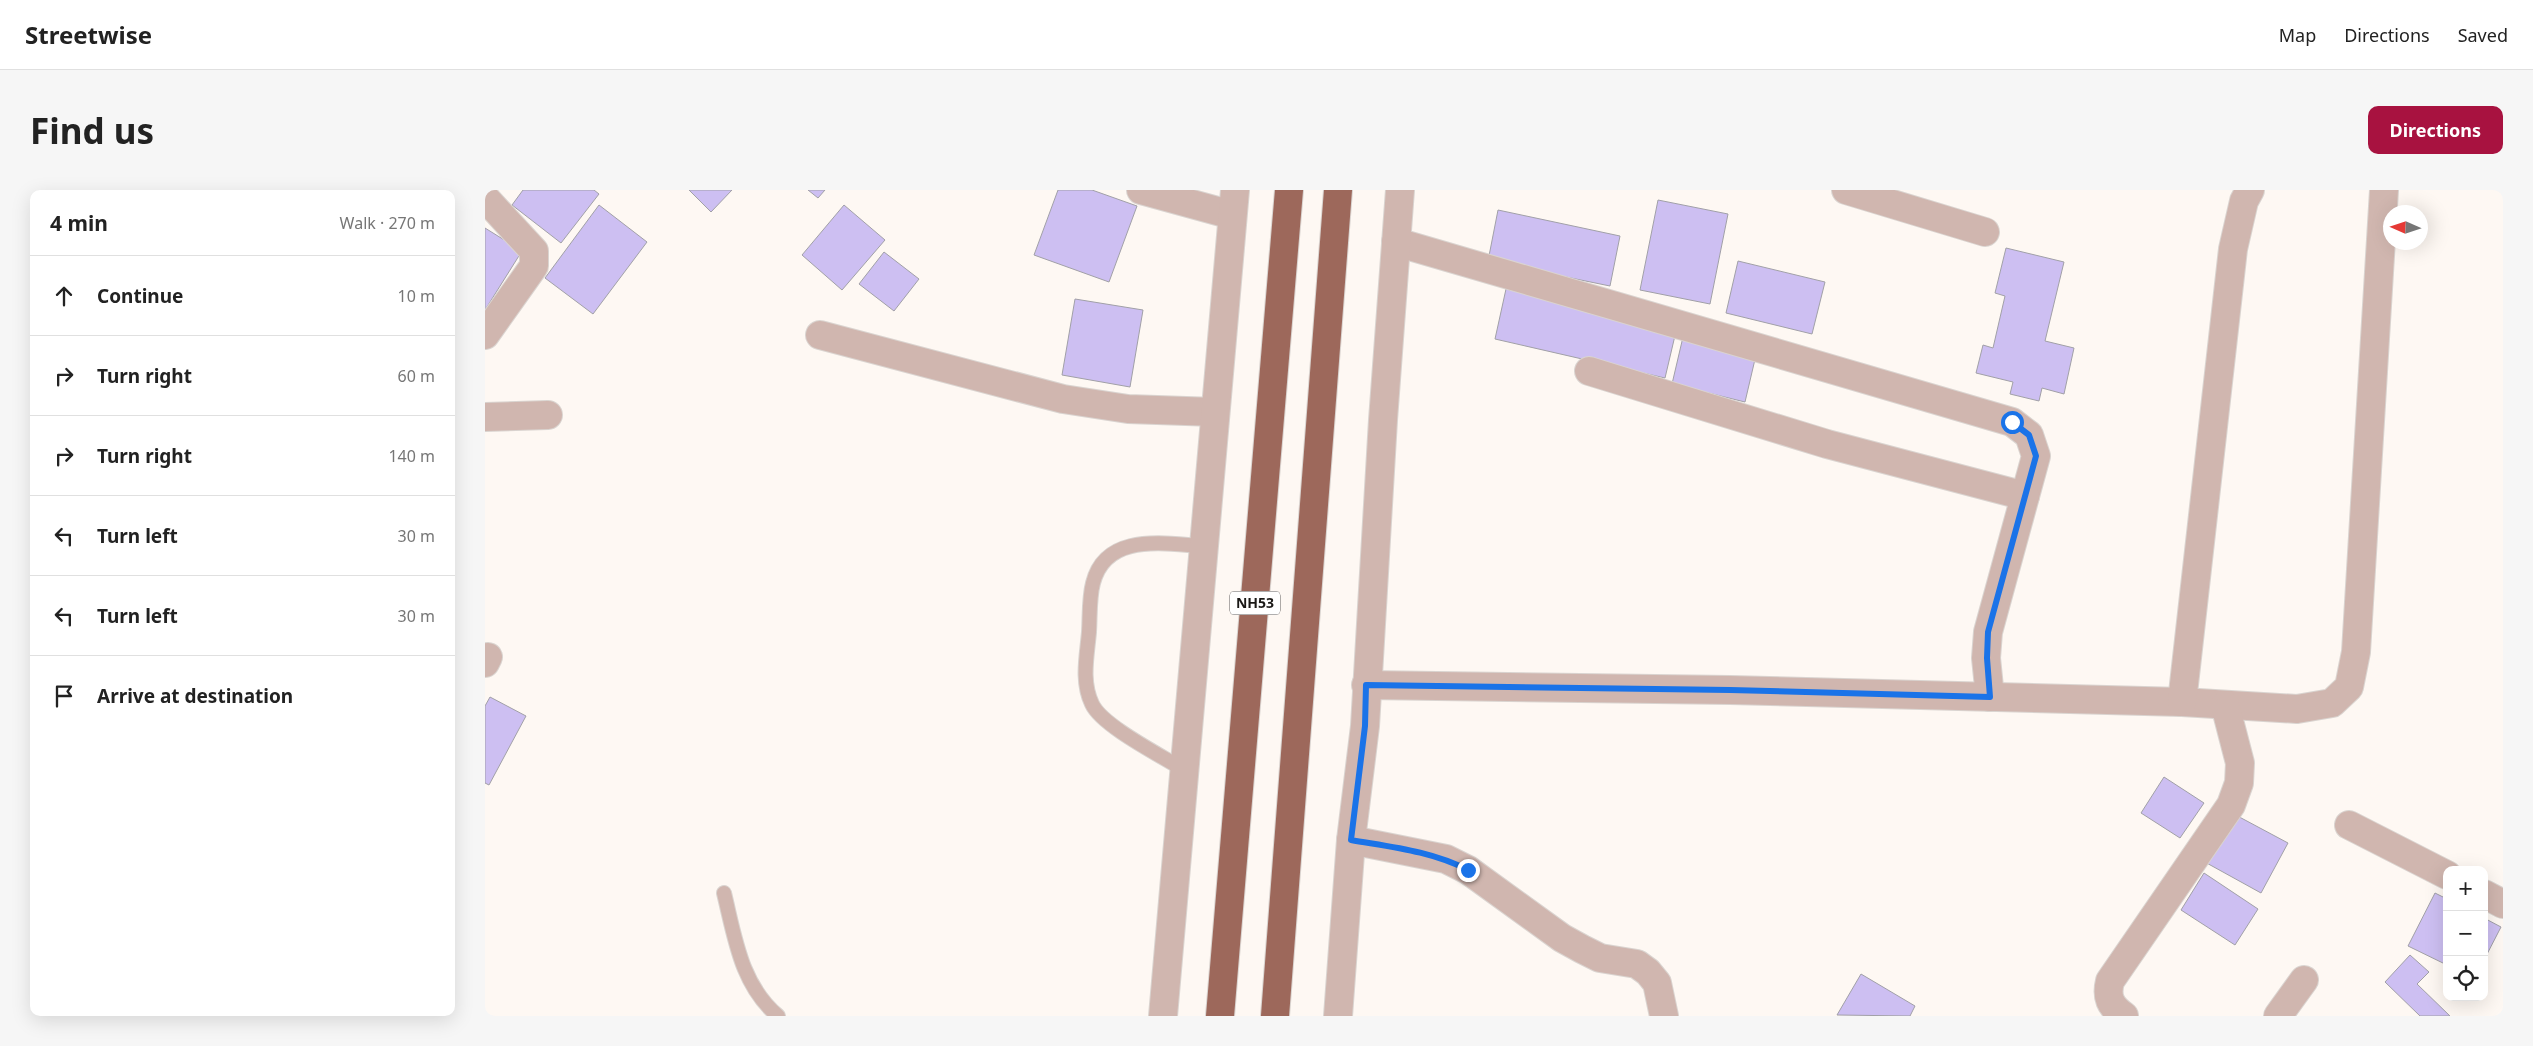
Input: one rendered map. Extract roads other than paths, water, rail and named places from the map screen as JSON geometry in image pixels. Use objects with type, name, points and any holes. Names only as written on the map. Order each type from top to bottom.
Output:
[{"type":"highway","name":"NH53","points":[[1220,1016],[1289,190]]},
{"type":"highway","points":[[1275,1016],[1338,190]]},
{"type":"street","points":[[1141,190],[1233,202],[1163,1016]]},
{"type":"street","points":[[1338,1016],[1351,840],[1365,726],[1366,685],[1400,190]]},
{"type":"street","points":[[1846,190],[1985,232]]},
{"type":"street","points":[[2182,702],[2233,249],[2244,201],[2250,190]]},
{"type":"street","points":[[1366,685],[1730,690],[2182,702],[2297,709],[2332,703],[2349,687],[2356,652],[2384,190]]},
{"type":"street","points":[[485,198],[535,251],[534,266],[485,335]]},
{"type":"street","points":[[1395,242],[2012,422],[2029,435],[2036,456],[1988,632],[1987,658],[1990,697]]},
{"type":"street","points":[[820,335],[1063,399],[1128,408],[1215,412]]},
{"type":"street","points":[[1589,371],[1827,444],[2025,496]]},
{"type":"street","points":[[485,417],[548,415]]},
{"type":"street","points":[[2124,1016],[2114,1009],[2107,994],[2110,981],[2231,804],[2239,783],[2240,762],[2225,705]]},
{"type":"street","points":[[2349,825],[2443,873]]},
{"type":"street","points":[[1351,840],[1446,859],[1468,870],[1562,938],[1582,949],[1599,958],[1637,964],[1648,972],[1657,983],[1664,1016]]},
{"type":"street","points":[[2488,896],[2503,904]]},
{"type":"street","points":[[2279,1016],[2304,980]]},
{"type":"lane","points":[[1184,770],[1110,724],[1092,705],[1085,678],[1092,592],[1093,583],[1103,559],[1119,549],[1148,543],[1204,546]]},
{"type":"lane","points":[[724,893],[740,961],[758,997],[778,1016]]}]
